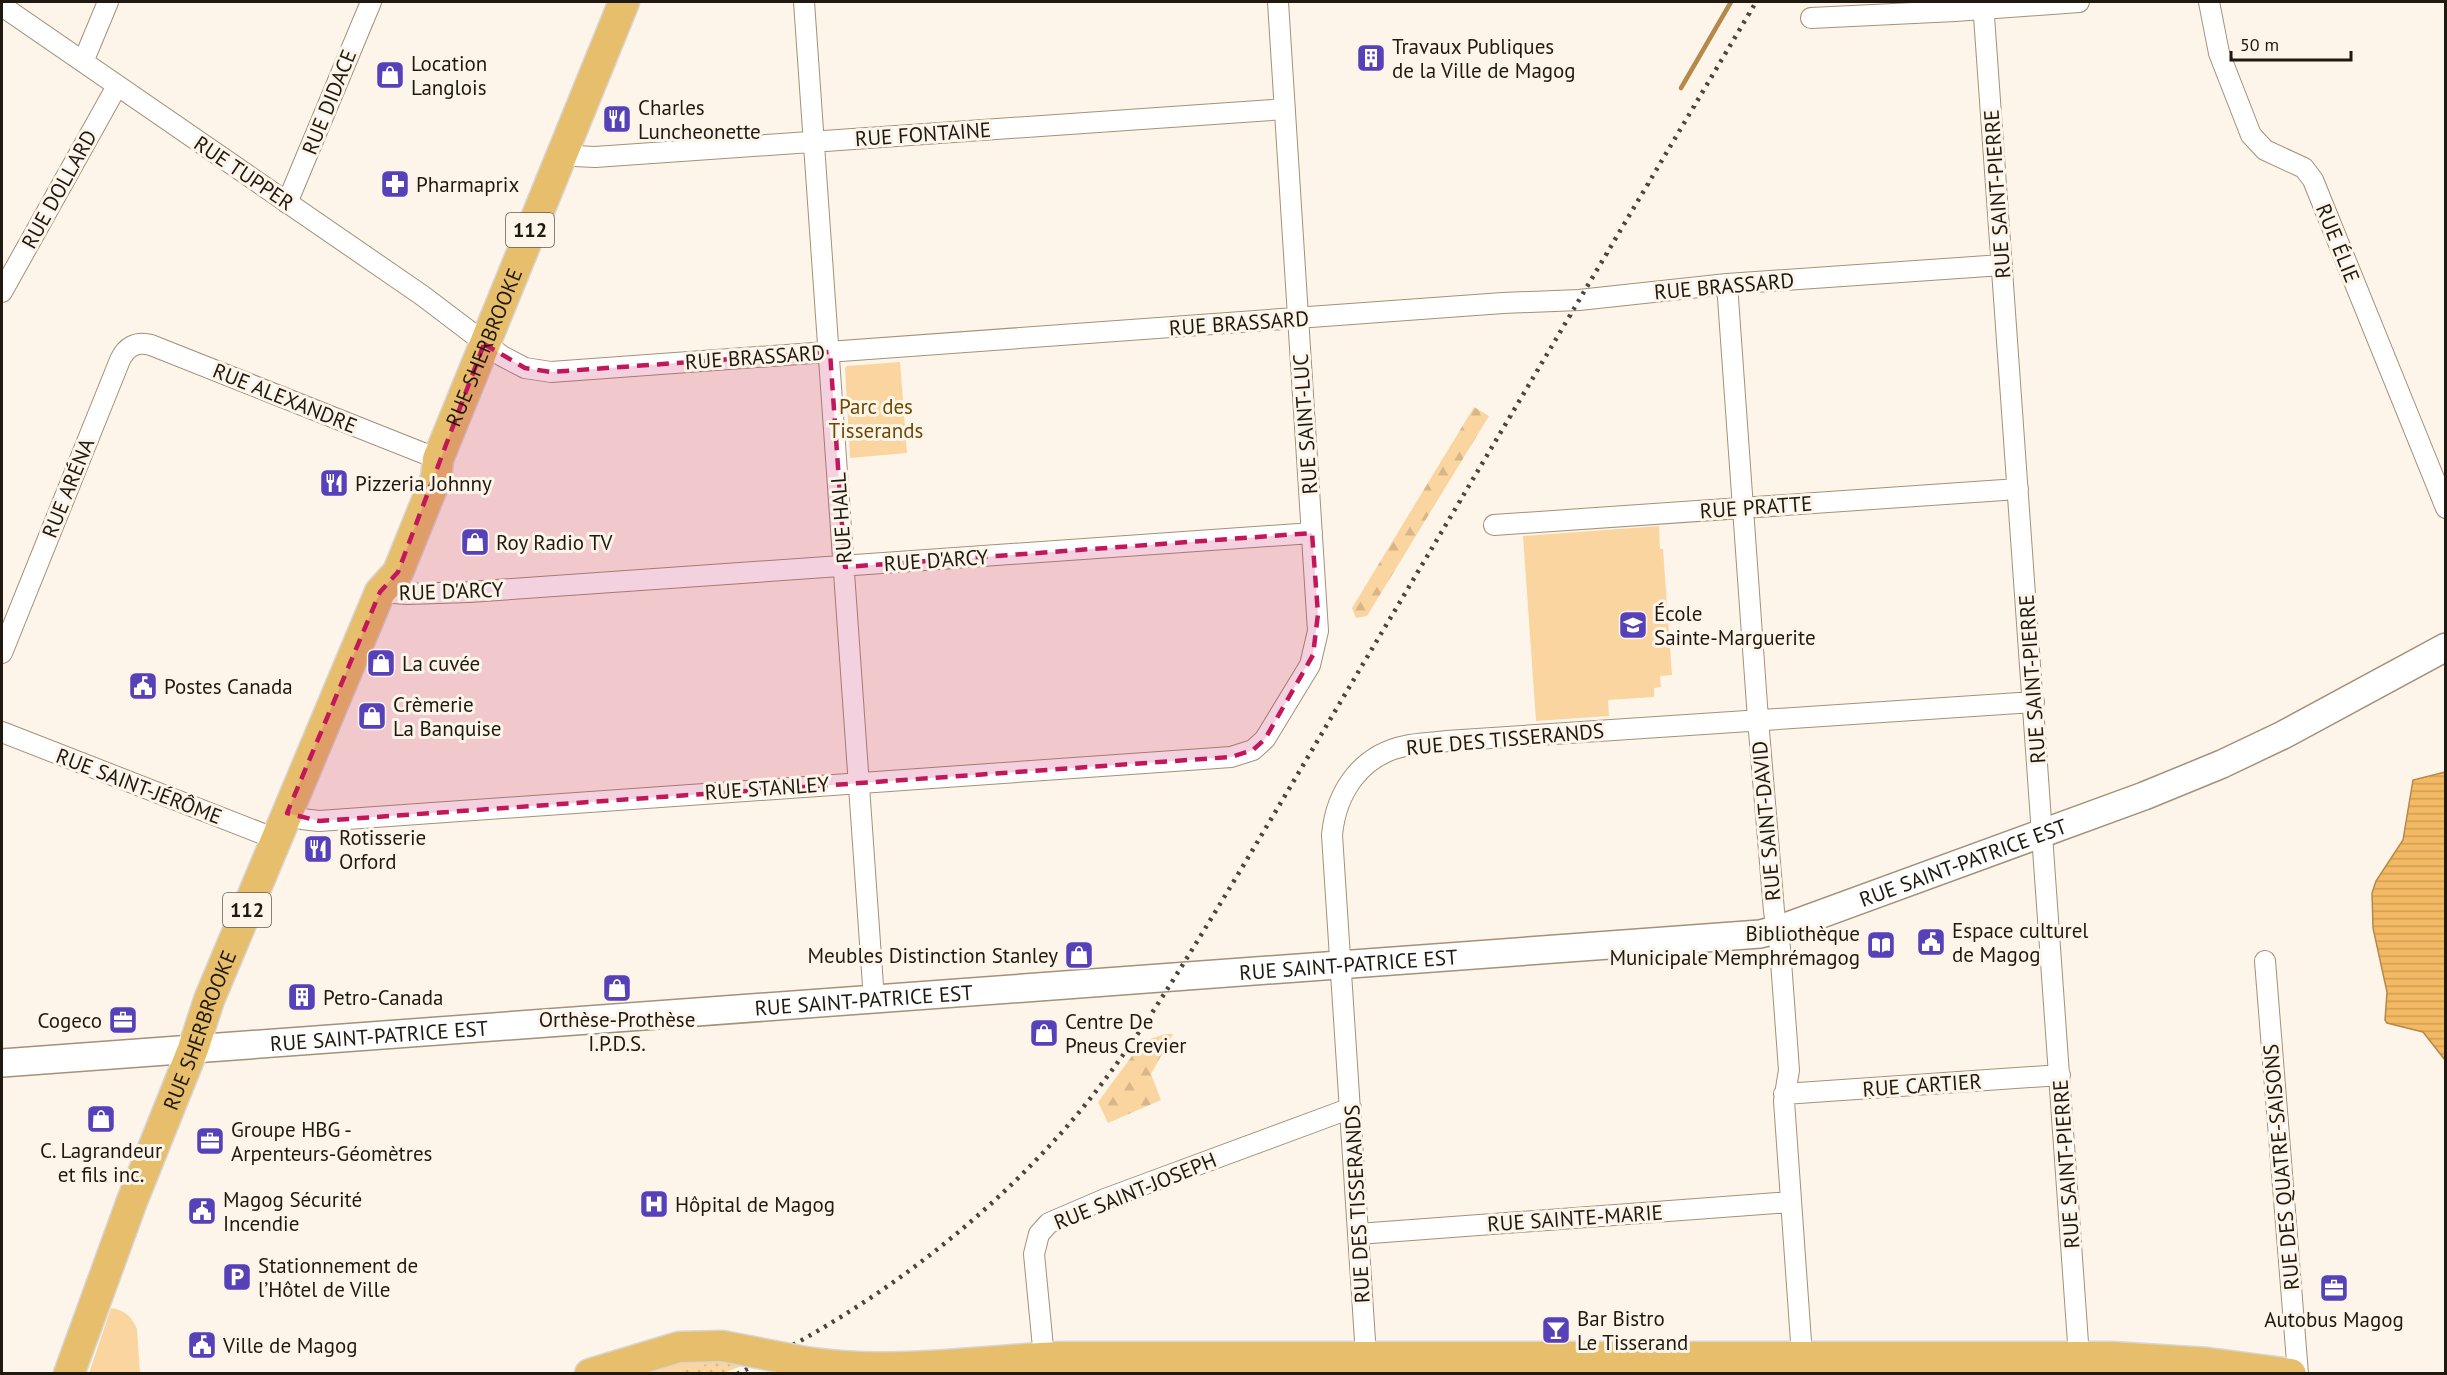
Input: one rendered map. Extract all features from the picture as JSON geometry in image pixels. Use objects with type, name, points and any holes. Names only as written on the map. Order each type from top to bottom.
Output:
[{"type":"main road","name":"RUE SHERBROOKE","points":[[69,1374],[132,1201],[193,1049],[209,1000],[380,592],[398,572],[436,478],[438,459],[624,2]]},
{"type":"main road","points":[[590,1374],[680,1347],[722,1346],[846,1368],[898,1371],[930,1370],[1044,1358],[1802,1356],[2079,1357],[2176,1360],[2291,1374]]},
{"type":"street","points":[[83,62],[108,2]]},
{"type":"street","name":"RUE DIDACE","points":[[287,203],[371,2]]},
{"type":"street","name":"RUE HALL","points":[[804,2],[874,1000]]},
{"type":"street","name":"RUE SAINT-LUC","points":[[1247,753],[1265,739],[1303,678],[1313,655],[1318,614],[1278,2]]},
{"type":"street","points":[[1811,18],[1985,4],[2079,2]]},
{"type":"street","name":"RUE ÉLIE","points":[[2209,2],[2219,53],[2251,135],[2265,150],[2304,168],[2313,180],[2445,508]]},
{"type":"street","name":"RUE SAINT-PIERRE","points":[[1985,4],[2079,1357]]},
{"type":"street","name":"RUE TUPPER","points":[[2,6],[445,312],[484,344]]},
{"type":"street","name":"RUE DOLLARD","points":[[2,292],[117,86]]},
{"type":"street","name":"RUE FONTAINE","points":[[562,154],[595,157],[1285,109]]},
{"type":"street","name":"RUE BRASSARD","points":[[484,344],[525,368],[551,372],[1503,303],[1579,300],[1727,284],[2002,265]]},
{"type":"street","name":"RUE SAINT-DAVID","points":[[1727,284],[1741,508],[1789,1070],[1784,1094],[1802,1356]]},
{"type":"street","name":"RUE ALEXANDRE","points":[[132,345],[138,343],[151,345],[438,459]]},
{"type":"street","name":"RUE ARÉNA","points":[[5,633],[123,353],[132,345]]},
{"type":"street","name":"RUE PRATTE","points":[[1494,525],[2018,489]]},
{"type":"street","name":"RUE D'ARCY","points":[[380,592],[458,593],[1312,534]]},
{"type":"street","points":[[2,653],[5,633]]},
{"type":"street","name":"RUE SAINT-PATRICE EST","points":[[2,1063],[1743,936],[1776,930],[2172,784],[2247,753],[2445,647]]},
{"type":"street","name":"RUE DES TISSERANDS","points":[[1366,1356],[1332,846],[1333,824],[1340,800],[1346,788],[1362,768],[1382,754],[1405,746],[1447,741],[2034,702]]},
{"type":"street","name":"RUE SAINT-JÉRÔME","points":[[2,732],[282,826]]},
{"type":"street","name":"RUE STANLEY","points":[[282,826],[302,819],[319,821],[1231,757],[1247,753]]},
{"type":"street","name":"RUE DES QUATRE-SAISONS","points":[[2265,961],[2298,1374]]},
{"type":"street","name":"RUE CARTIER","points":[[1784,1094],[2060,1076]]},
{"type":"street","name":"RUE SAINT-JOSEPH","points":[[1044,1358],[1034,1254],[1039,1234],[1050,1223],[1105,1199],[1351,1108]]},
{"type":"street","name":"RUE SAINTE-MARIE","points":[[1358,1234],[1791,1202]]},
{"type":"highlighted area","points":[[484,344],[525,368],[551,372],[830,352],[845,567],[1312,533],[1318,614],[1313,655],[1265,739],[1253,750],[1231,757],[319,821],[287,813],[380,592],[398,572]]},
{"type":"green space","name":"Parc des Tisserands","points":[[900,362],[907,453],[850,458],[845,368]]},
{"type":"green space","points":[[1474,407],[1489,416],[1367,616],[1356,618],[1352,608]]},
{"type":"green space","name":"École Sainte-Marguerite","points":[[1659,526],[1660,549],[1663,549],[1672,675],[1660,676],[1661,687],[1654,688],[1654,697],[1608,700],[1609,716],[1536,721],[1523,536]]},
{"type":"green space","points":[[1173,1034],[1151,1074],[1161,1100],[1108,1123],[1098,1102],[1143,1041]]},
{"type":"green space","points":[[111,1308],[127,1315],[137,1329],[140,1373],[89,1373]]},
{"type":"green space","points":[[712,1357],[746,1364],[724,1373],[675,1374]]},
{"type":"green space","points":[[712,1357],[711,1363],[675,1373],[633,1374],[681,1359]]},
{"type":"shaded area","points":[[2446,772],[2445,1060],[2423,1032],[2387,1023],[2385,1020],[2387,992],[2373,928],[2372,893],[2376,881],[2403,840],[2413,780]]},
{"type":"waterway","points":[[1681,88],[1731,2]]},
{"type":"railway","points":[[737,1374],[783,1351],[870,1298],[912,1269],[952,1237],[1028,1169],[1063,1131],[1106,1078],[1163,995],[1239,873],[1756,2]]},
{"type":"place","name":"Travaux Publiques de la Ville de Magog","points":[[1371,58]]},
{"type":"place","name":"Location Langlois","points":[[390,75]]},
{"type":"place","name":"Charles Luncheonette","points":[[617,119]]},
{"type":"place","name":"Pharmaprix","points":[[395,184]]},
{"type":"place","name":"Pizzeria Johnny","points":[[334,483]]},
{"type":"place","name":"Roy Radio TV","points":[[475,542]]},
{"type":"place","name":"École Sainte-Marguerite","points":[[1633,625]]},
{"type":"place","name":"La cuvée","points":[[381,663]]},
{"type":"place","name":"Postes Canada","points":[[143,686]]},
{"type":"place","name":"Crèmerie La Banquise","points":[[372,716]]},
{"type":"place","name":"Rotisserie Orford","points":[[318,849]]},
{"type":"place","name":"Espace culturel de Magog","points":[[1931,942]]},
{"type":"place","name":"Bibliothèque Municipale Memphrémagog","points":[[1881,945]]},
{"type":"place","name":"Meubles Distinction Stanley","points":[[1079,955]]},
{"type":"place","name":"Orthèse-Prothèse I.P.D.S.","points":[[617,988]]},
{"type":"place","name":"Petro-Canada","points":[[302,997]]},
{"type":"place","name":"Cogeco","points":[[123,1020]]},
{"type":"place","name":"Centre De Pneus Crevier","points":[[1044,1033]]},
{"type":"place","name":"C. Lagrandeur et fils inc.","points":[[101,1119]]},
{"type":"place","name":"Groupe HBG - Arpenteurs-Géomètres","points":[[210,1141]]},
{"type":"place","name":"Hôpital de Magog","points":[[654,1204]]},
{"type":"place","name":"Magog Sécurité Incendie","points":[[202,1211]]},
{"type":"place","name":"Stationnement de l’Hôtel de Ville","points":[[237,1277]]},
{"type":"place","name":"Autobus Magog","points":[[2334,1288]]},
{"type":"place","name":"Bar Bistro Le Tisserand","points":[[1556,1330]]},
{"type":"place","name":"Ville de Magog","points":[[202,1345]]}]
